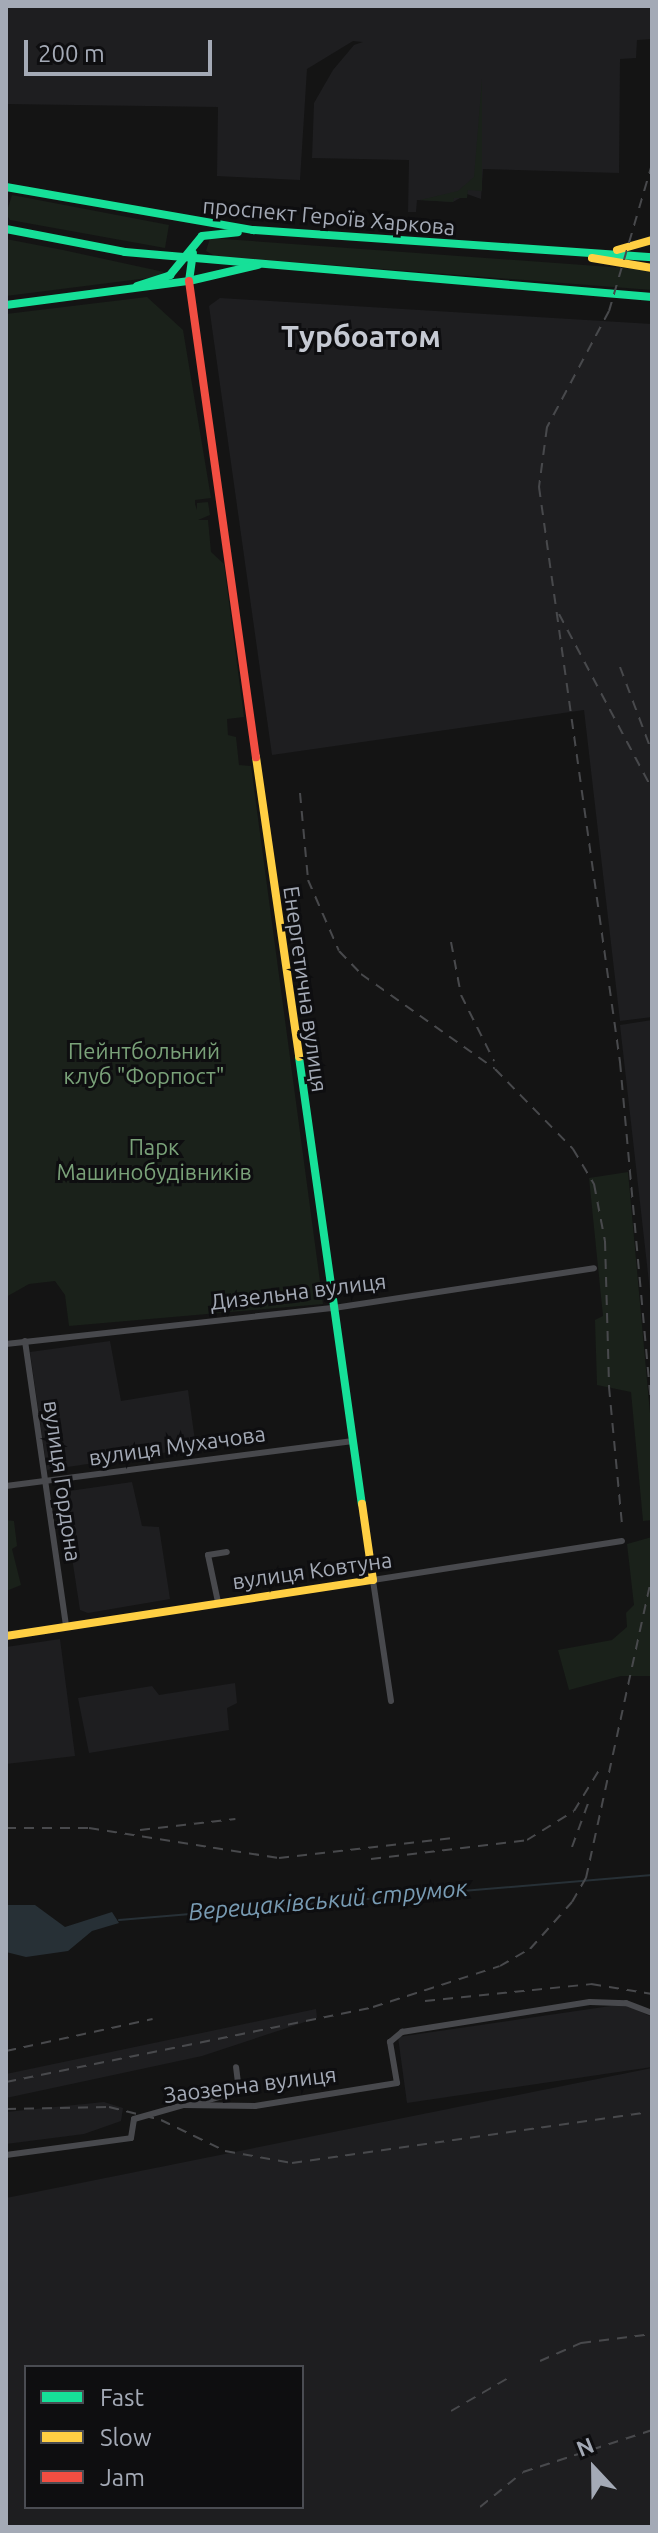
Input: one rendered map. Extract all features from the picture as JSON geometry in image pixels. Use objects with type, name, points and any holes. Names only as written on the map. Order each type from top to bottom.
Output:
[{"type":"main road","name":"проспект Героїв Харкова","points":[[6,187],[253,230],[652,257]]},
{"type":"main road","points":[[6,229],[110,250],[652,297]]},
{"type":"main road","points":[[212,260],[203,248],[209,234],[253,230]]},
{"type":"main road","name":"Енергетична вулиця","points":[[209,234],[196,244],[188,258],[189,281],[373,1580]]},
{"type":"main road","points":[[577,254],[630,249],[652,240]]},
{"type":"main road","points":[[577,254],[652,268]]},
{"type":"main road","points":[[137,286],[167,277],[188,258]]},
{"type":"main road","points":[[6,305],[189,281],[262,265]]},
{"type":"main road","name":"вулиця Ковтуна","points":[[6,1636],[373,1580]]},
{"type":"street","name":"Дизельна вулиця","points":[[6,1344],[334,1308],[594,1268]]},
{"type":"street","name":"вулиця Гордона","points":[[25,1341],[66,1627]]},
{"type":"street","name":"вулиця Мухачова","points":[[6,1486],[353,1441]]},
{"type":"street","name":"вулиця Ковтуна","points":[[373,1580],[622,1541]]},
{"type":"street","points":[[218,1602],[208,1555],[227,1552]]},
{"type":"street","name":"Енергетична вулиця","points":[[373,1580],[391,1701]]},
{"type":"street","name":"Заозерна вулиця","points":[[6,2155],[131,2138],[134,2119],[193,2105],[255,2106],[397,2083],[390,2042],[402,2032],[590,2002],[626,2003],[652,2013]]},
{"type":"street","points":[[193,2105],[239,2091],[236,2067]]},
{"type":"shaded area","points":[[6,6],[652,6],[652,39],[637,40],[636,58],[620,59],[619,173],[483,169],[481,199],[467,194],[453,202],[417,200],[416,212],[408,212],[409,160],[312,158],[314,103],[333,70],[354,45],[363,42],[353,41],[307,69],[300,180],[217,176],[218,107],[6,104]]},
{"type":"shaded area","name":"Турбоатом","points":[[220,298],[652,324],[652,1017],[620,1021],[584,710],[272,755],[209,306]]},
{"type":"shaded area","points":[[652,1020],[652,1309],[620,1025]]},
{"type":"shaded area","points":[[110,1341],[121,1401],[188,1390],[196,1448],[47,1470],[30,1352]]},
{"type":"shaded area","points":[[132,1482],[142,1526],[159,1527],[170,1599],[88,1613],[80,1610],[62,1492]]},
{"type":"shaded area","points":[[60,1639],[75,1756],[6,1764],[6,1647]]},
{"type":"shaded area","points":[[235,1683],[237,1703],[227,1708],[229,1730],[89,1753],[78,1698],[152,1686],[159,1695]]},
{"type":"shaded area","points":[[6,1905],[35,1905],[65,1927],[112,1912],[119,1923],[92,1931],[68,1951],[26,1957],[6,1952]]},
{"type":"shaded area","points":[[624,2004],[652,2017],[652,2067],[407,2103],[398,2037]]},
{"type":"shaded area","points":[[316,2009],[317,2018],[202,2056],[6,2098],[6,2074]]},
{"type":"shaded area","points":[[652,2068],[652,2527],[6,2527],[6,2198]]},
{"type":"shaded area","points":[[104,2102],[123,2108],[121,2121],[84,2134],[6,2144],[6,2112]]},
{"type":"green space","points":[[482,79],[482,191],[468,190],[467,198],[454,198],[453,202],[420,200],[458,191],[474,177]]},
{"type":"green space","points":[[12,195],[169,225],[165,248],[10,220],[6,214]]},
{"type":"green space","points":[[210,238],[652,270],[652,290],[215,256],[206,251]]},
{"type":"green space","points":[[6,239],[164,272],[156,277],[6,296]]},
{"type":"green space","name":"Парк Машинобудівників","points":[[147,297],[183,330],[211,498],[195,500],[195,504],[197,510],[197,503],[208,502],[210,515],[198,520],[208,520],[211,552],[224,564],[244,717],[227,719],[228,735],[236,737],[239,765],[251,766],[323,1304],[69,1326],[65,1295],[55,1281],[29,1284],[6,1297],[6,314]]},
{"type":"green space","points":[[628,1172],[652,1435],[652,1520],[643,1521],[631,1392],[597,1385],[595,1320],[603,1316],[589,1178]]},
{"type":"green space","points":[[6,1520],[14,1521],[17,1546],[12,1549],[21,1585],[6,1591]]},
{"type":"green space","points":[[652,1537],[652,1676],[621,1676],[569,1690],[558,1650],[612,1640],[627,1627],[626,1613],[634,1605],[627,1544]]},
{"type":"waterway","name":"Верещаківський струмок","points":[[119,1920],[652,1875]]},
{"type":"railway","points":[[652,164],[609,311],[547,427],[539,487],[620,1062],[652,1412]]},
{"type":"railway","points":[[559,614],[652,789]]},
{"type":"railway","points":[[620,667],[652,752]]},
{"type":"railway","points":[[300,793],[308,880],[339,951],[361,974],[495,1069],[573,1149],[594,1184],[605,1241],[609,1387],[622,1525]]},
{"type":"railway","points":[[451,942],[461,995],[494,1061]]},
{"type":"railway","points":[[6,2082],[373,2007],[500,1966],[530,1949],[572,1902],[586,1878],[652,1575]]},
{"type":"railway","points":[[371,1859],[527,1840],[574,1811],[601,1767]]},
{"type":"railway","points":[[572,1847],[590,1798]]},
{"type":"railway","points":[[140,1830],[235,1819]]},
{"type":"railway","points":[[6,1828],[89,1828],[279,1858],[453,1838]]},
{"type":"railway","points":[[425,2001],[591,1984],[652,1994]]},
{"type":"railway","points":[[6,2051],[153,2019]]},
{"type":"railway","points":[[6,2109],[109,2107],[161,2120],[225,2151],[292,2163],[644,2113]]},
{"type":"railway","points":[[540,2361],[581,2343],[652,2334]]},
{"type":"railway","points":[[451,2411],[510,2377]]},
{"type":"railway","points":[[480,2507],[523,2472],[652,2430]]},
{"type":"traffic: fast","points":[[6,187],[253,230],[652,257]]},
{"type":"traffic: fast","points":[[6,229],[125,252],[652,297]]},
{"type":"traffic: fast","points":[[137,286],[170,275],[202,236],[238,232]]},
{"type":"traffic: fast","points":[[189,281],[193,253]]},
{"type":"traffic: fast","points":[[6,305],[189,281],[258,265]]},
{"type":"traffic: fast","points":[[299,1057],[362,1504]]},
{"type":"traffic: slow","points":[[617,250],[652,240]]},
{"type":"traffic: slow","points":[[592,258],[652,268]]},
{"type":"traffic: slow","points":[[256,757],[299,1057]]},
{"type":"traffic: slow","points":[[6,1636],[373,1580],[362,1504]]},
{"type":"traffic: jam","points":[[189,281],[256,757]]},
{"type":"district","name":"Турбоатом","points":[[361,336]]},
{"type":"park label","name":"Пейнтбольний клуб \"Форпост\"","points":[[144,1062]]}]
